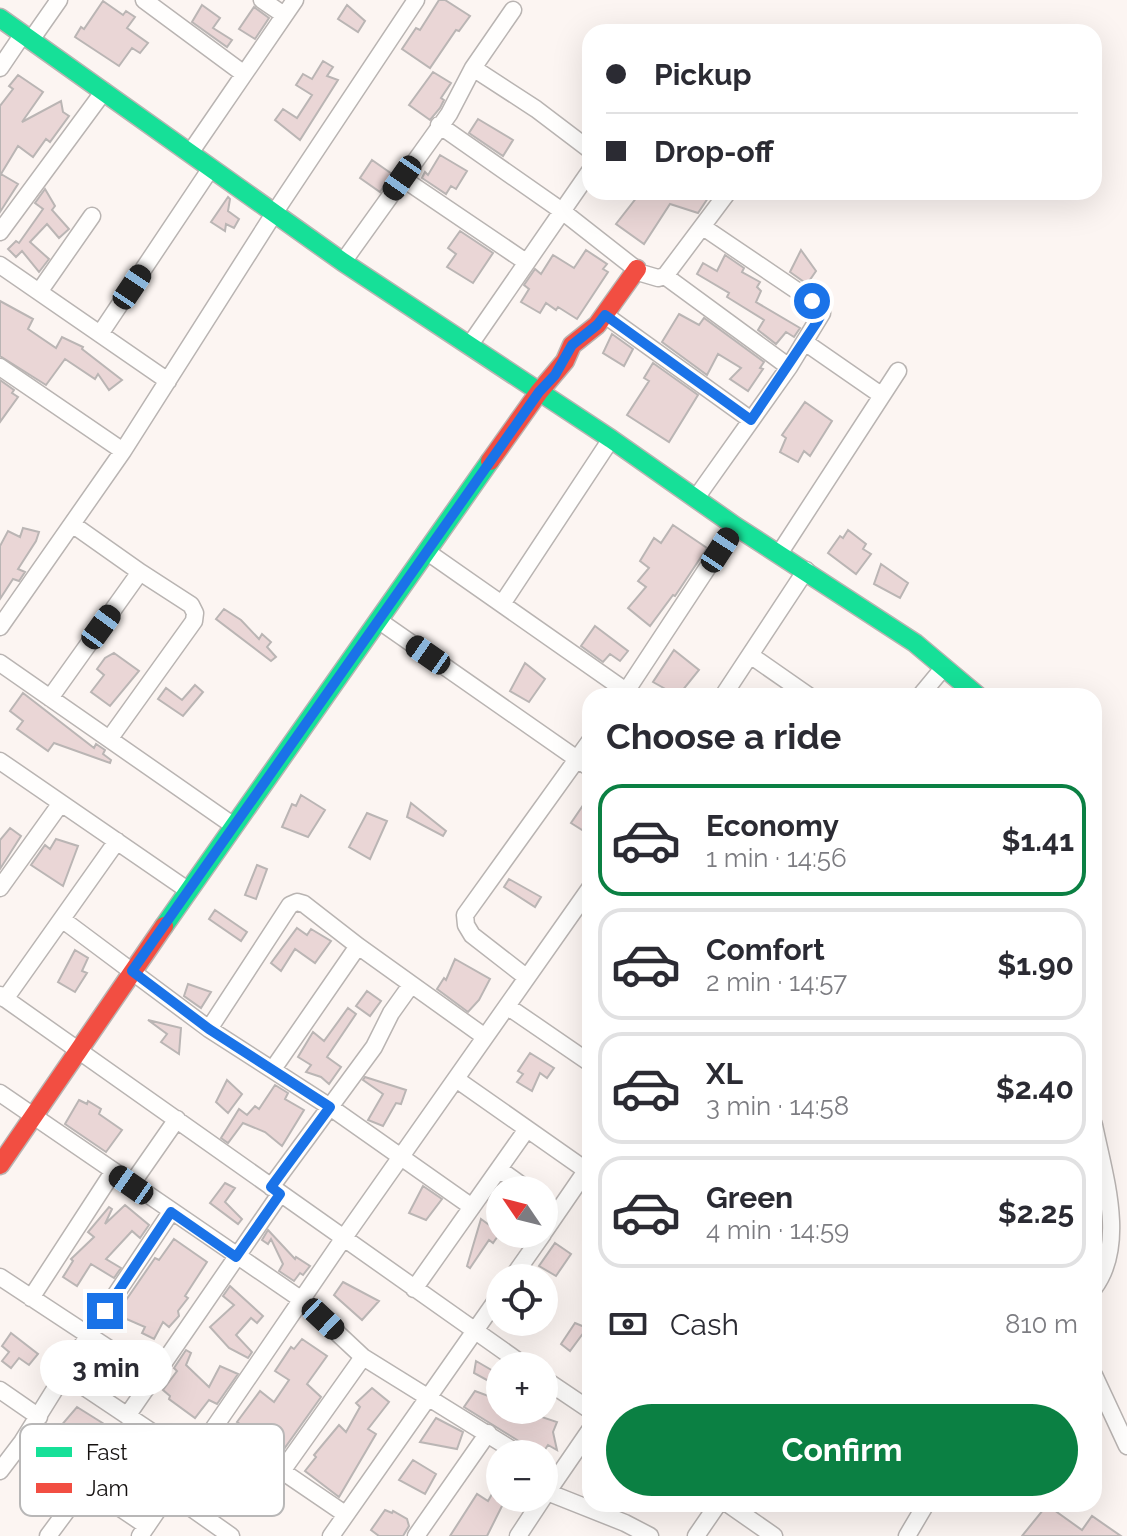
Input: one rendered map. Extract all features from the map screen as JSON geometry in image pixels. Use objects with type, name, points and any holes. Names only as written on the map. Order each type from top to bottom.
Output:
[{"type":"street","points":[[0,68],[59,0]]},
{"type":"street","points":[[144,0],[244,74]]},
{"type":"street","points":[[262,0],[284,15]]},
{"type":"street","points":[[190,153],[295,0]]},
{"type":"street","points":[[0,627],[6,606],[72,524],[123,451],[275,212],[416,0]]},
{"type":"street","points":[[343,262],[457,100],[473,68],[513,10]]},
{"type":"street","points":[[0,18],[343,262],[611,439],[735,526],[915,643],[969,688]]},
{"type":"street","points":[[473,68],[582,144]]},
{"type":"street","points":[[0,232],[104,91]]},
{"type":"street","points":[[439,125],[562,211],[637,269],[649,277],[665,276],[789,367]]},
{"type":"street","points":[[100,334],[211,168]]},
{"type":"street","points":[[402,178],[526,262]]},
{"type":"street","points":[[469,346],[582,182]]},
{"type":"street","points":[[665,276],[722,200]]},
{"type":"street","points":[[39,292],[92,216]]},
{"type":"street","points":[[696,498],[806,343],[822,313],[821,307],[703,227]]},
{"type":"street","points":[[0,265],[168,381]]},
{"type":"street","points":[[0,1165],[426,551],[539,392],[560,368],[572,345],[597,325],[637,269]]},
{"type":"street","points":[[605,315],[751,420]]},
{"type":"street","points":[[806,343],[881,395]]},
{"type":"street","points":[[0,367],[123,451]]},
{"type":"street","points":[[779,554],[898,371]]},
{"type":"street","points":[[502,604],[611,439]]},
{"type":"street","points":[[72,524],[191,605],[195,613],[194,621],[110,738]]},
{"type":"street","points":[[631,688],[735,526]]},
{"type":"street","points":[[426,551],[619,688]]},
{"type":"street","points":[[728,688],[806,570]]},
{"type":"street","points":[[50,698],[140,572]]},
{"type":"street","points":[[378,620],[582,763]]},
{"type":"street","points":[[750,655],[797,688]]},
{"type":"street","points":[[0,663],[234,826]]},
{"type":"street","points":[[927,688],[944,667]]},
{"type":"street","points":[[526,977],[472,935],[465,915],[582,765]]},
{"type":"street","points":[[2,767],[61,803],[189,891]]},
{"type":"street","points":[[0,888],[61,803]]},
{"type":"street","points":[[117,841],[63,920],[3,997],[505,1352]]},
{"type":"street","points":[[217,1424],[582,899]]},
{"type":"street","points":[[209,1029],[290,905],[297,902],[304,904],[485,1037]]},
{"type":"street","points":[[63,920],[209,1029],[330,1107],[472,1207]]},
{"type":"street","points":[[273,1069],[358,946]]},
{"type":"street","points":[[127,1416],[236,1257],[330,1107],[374,1047],[391,1013],[411,985]]},
{"type":"street","points":[[507,1006],[582,1058]]},
{"type":"street","points":[[456,1079],[582,1165]]},
{"type":"street","points":[[0,1093],[302,1300],[363,1357],[498,1440]]},
{"type":"street","points":[[131,1185],[177,1119]]},
{"type":"street","points":[[414,1289],[527,1129]]},
{"type":"street","points":[[1102,1163],[1114,1237],[1109,1261],[1102,1274]]},
{"type":"street","points":[[499,1169],[509,1176]]},
{"type":"street","points":[[31,1298],[113,1172]]},
{"type":"street","points":[[559,1211],[582,1180]]},
{"type":"street","points":[[34,1424],[88,1336],[171,1212]]},
{"type":"street","points":[[0,1277],[152,1377]]},
{"type":"street","points":[[331,1536],[486,1315]]},
{"type":"street","points":[[284,1468],[363,1357]]},
{"type":"street","points":[[65,1374],[139,1424]]},
{"type":"street","points":[[558,1388],[582,1405]]},
{"type":"street","points":[[0,1390],[39,1417]]},
{"type":"street","points":[[1102,1392],[1127,1446]]},
{"type":"street","points":[[416,1536],[488,1433]]},
{"type":"street","points":[[558,1473],[582,1441]]},
{"type":"street","points":[[0,1471],[20,1445]]},
{"type":"street","points":[[284,1472],[345,1514]]},
{"type":"street","points":[[558,1494],[582,1506]]},
{"type":"street","points":[[518,1536],[532,1512]]},
{"type":"street","points":[[593,1512],[629,1531],[650,1536]]},
{"type":"street","points":[[696,1536],[712,1512]]},
{"type":"street","points":[[740,1512],[774,1536]]},
{"type":"street","points":[[907,1536],[921,1512]]},
{"type":"street","points":[[48,1536],[63,1516]]},
{"type":"street","points":[[124,1516],[144,1531]]},
{"type":"street","points":[[203,1516],[231,1536]]},
{"type":"building","points":[[439,0],[445,0],[470,16],[459,31],[456,30],[430,68],[402,49],[416,28],[420,30]]},
{"type":"building","points":[[103,1],[123,15],[126,11],[135,17],[127,28],[148,43],[140,53],[132,48],[119,66],[75,37]]},
{"type":"building","points":[[202,5],[220,18],[213,28],[232,40],[227,47],[192,22]]},
{"type":"building","points":[[347,5],[365,21],[358,32],[338,19]]},
{"type":"building","points":[[254,7],[269,18],[255,39],[239,29]]},
{"type":"building","points":[[323,61],[333,67],[327,76],[338,80],[300,140],[275,120],[283,109],[297,118],[312,95],[296,85],[303,74],[312,79]]},
{"type":"building","points":[[433,72],[451,83],[441,98],[444,100],[440,108],[430,120],[409,105]]},
{"type":"building","points":[[18,75],[43,92],[22,122],[61,101],[63,112],[69,116],[50,142],[46,139],[33,157],[18,146],[1,174],[18,184],[0,212],[0,106],[13,89],[9,86]]},
{"type":"building","points":[[478,119],[513,140],[503,156],[469,133]]},
{"type":"building","points":[[440,155],[467,171],[456,189],[451,186],[446,194],[422,178],[425,172],[428,175]]},
{"type":"building","points":[[372,160],[392,174],[380,192],[360,178]]},
{"type":"building","points":[[45,189],[55,206],[52,210],[69,229],[59,238],[47,224],[30,242],[49,259],[39,272],[22,251],[16,257],[8,249],[16,241],[19,243],[43,209],[35,203]]},
{"type":"building","points":[[228,197],[228,211],[239,219],[234,228],[226,224],[225,231],[211,222]]},
{"type":"building","points":[[635,200],[707,200],[698,213],[670,204],[644,244],[616,224]]},
{"type":"building","points":[[460,231],[493,253],[473,283],[447,267],[456,254],[448,248]]},
{"type":"building","points":[[586,250],[607,264],[603,269],[608,272],[577,319],[546,303],[540,313],[521,302],[529,289],[524,285],[535,269],[541,274],[553,255],[574,268]]},
{"type":"building","points":[[801,250],[816,271],[807,284],[790,272]]},
{"type":"building","points":[[725,255],[744,268],[742,272],[760,282],[757,287],[761,291],[756,302],[800,328],[794,337],[786,332],[776,344],[758,330],[764,320],[727,297],[729,293],[697,274],[703,263],[717,271]]},
{"type":"building","points":[[0,301],[33,319],[28,329],[56,348],[62,337],[83,347],[122,380],[109,390],[98,374],[95,379],[65,359],[46,385],[0,356]]},
{"type":"building","points":[[679,314],[699,325],[704,318],[764,362],[760,368],[763,369],[748,391],[730,379],[741,368],[718,354],[707,375],[662,342]]},
{"type":"building","points":[[612,334],[633,349],[624,366],[603,353]]},
{"type":"building","points":[[653,363],[698,395],[669,442],[627,415],[649,381],[644,378]]},
{"type":"building","points":[[0,380],[18,397],[0,422]]},
{"type":"building","points":[[805,402],[832,421],[810,456],[804,451],[798,462],[780,452],[786,438],[782,435]]},
{"type":"building","points":[[673,525],[707,548],[675,596],[650,626],[628,608],[646,587],[638,581],[649,568],[640,561],[654,538],[661,543]]},
{"type":"building","points":[[23,528],[39,532],[18,569],[25,572],[19,581],[13,579],[0,599],[0,546],[8,531],[20,537]]},
{"type":"building","points":[[848,530],[866,544],[863,549],[871,554],[856,574],[828,553]]},
{"type":"building","points":[[881,564],[908,583],[900,598],[874,584]]},
{"type":"building","points":[[224,609],[241,620],[259,639],[262,634],[271,642],[267,647],[276,657],[271,661],[216,619]]},
{"type":"building","points":[[595,626],[628,651],[620,661],[610,654],[603,662],[581,646]]},
{"type":"building","points":[[674,650],[699,670],[684,688],[664,688],[653,682]]},
{"type":"building","points":[[114,653],[139,671],[110,706],[91,692],[104,675],[97,669],[105,658]]},
{"type":"building","points":[[525,663],[545,679],[529,702],[510,691]]},
{"type":"building","points":[[195,685],[203,692],[183,716],[158,699],[166,688],[182,700]]},
{"type":"building","points":[[23,693],[94,748],[96,744],[105,750],[103,754],[111,760],[110,763],[54,743],[48,751],[17,729],[23,721],[10,711]]},
{"type":"building","points":[[301,795],[325,810],[308,837],[282,827],[292,804],[296,806]]},
{"type":"building","points":[[411,803],[446,831],[443,836],[407,817]]},
{"type":"building","points":[[582,807],[582,830],[571,823]]},
{"type":"building","points":[[367,813],[387,821],[370,859],[349,847]]},
{"type":"building","points":[[10,828],[21,836],[0,869],[0,840]]},
{"type":"building","points":[[56,839],[78,846],[63,886],[31,865],[45,845],[50,849]]},
{"type":"building","points":[[257,865],[267,869],[256,899],[245,895]]},
{"type":"building","points":[[509,879],[541,897],[535,907],[504,887]]},
{"type":"building","points":[[215,910],[247,932],[241,941],[209,919]]},
{"type":"building","points":[[297,928],[307,935],[311,929],[331,941],[315,963],[295,949],[281,971],[271,963]]},
{"type":"building","points":[[75,950],[88,958],[82,971],[87,973],[75,992],[58,982]]},
{"type":"building","points":[[455,959],[490,979],[479,1000],[468,1012],[437,989],[444,978],[446,980]]},
{"type":"building","points":[[188,984],[211,992],[201,1008],[184,996]]},
{"type":"building","points":[[367,991],[381,1001],[370,1016],[356,1006]]},
{"type":"building","points":[[348,1008],[356,1014],[327,1057],[341,1067],[329,1084],[321,1077],[306,1072],[311,1065],[298,1057],[313,1032],[324,1041]]},
{"type":"building","points":[[148,1020],[181,1028],[179,1054],[161,1042],[167,1034]]},
{"type":"building","points":[[530,1053],[554,1068],[547,1078],[540,1073],[532,1091],[517,1082],[523,1074],[518,1071]]},
{"type":"building","points":[[365,1077],[406,1090],[401,1104],[396,1103],[383,1126],[368,1120],[383,1094],[363,1080]]},
{"type":"building","points":[[227,1080],[242,1094],[228,1113],[216,1102]]},
{"type":"building","points":[[275,1085],[288,1093],[285,1099],[304,1110],[282,1146],[265,1132],[243,1123],[228,1143],[221,1138],[239,1109],[247,1115],[255,1106],[259,1109]]},
{"type":"building","points":[[79,1100],[87,1104],[88,1101],[101,1109],[99,1114],[122,1130],[106,1152],[65,1124]]},
{"type":"building","points":[[225,1183],[235,1188],[225,1202],[242,1219],[238,1224],[210,1203]]},
{"type":"building","points":[[423,1186],[442,1199],[426,1220],[409,1213]]},
{"type":"building","points":[[125,1205],[149,1225],[140,1238],[132,1231],[106,1259],[121,1268],[114,1278],[91,1264],[77,1286],[63,1277],[73,1261],[71,1259],[94,1237],[88,1232],[109,1207],[112,1209],[105,1224]]},
{"type":"building","points":[[481,1219],[486,1223],[486,1244],[470,1268],[467,1266]]},
{"type":"building","points":[[268,1230],[295,1259],[310,1266],[294,1281],[279,1271],[283,1264],[271,1239],[268,1244],[262,1240]]},
{"type":"building","points":[[174,1239],[207,1262],[185,1296],[188,1298],[178,1311],[179,1316],[169,1327],[163,1322],[154,1339],[142,1333],[145,1327],[122,1317],[118,1323],[113,1319],[155,1258],[159,1260]]},
{"type":"building","points":[[558,1245],[571,1254],[558,1273],[558,1264],[540,1264],[552,1248],[558,1248]]},
{"type":"building","points":[[343,1282],[379,1301],[362,1320],[334,1295]]},
{"type":"building","points":[[230,1286],[263,1316],[257,1323],[251,1318],[236,1335],[252,1352],[248,1358],[229,1348],[210,1327],[234,1305],[223,1296]]},
{"type":"building","points":[[575,1323],[582,1326],[582,1335],[570,1351],[561,1344]]},
{"type":"building","points":[[11,1333],[38,1354],[29,1365],[19,1358],[11,1368],[2,1361],[9,1352],[2,1346]]},
{"type":"building","points":[[302,1339],[327,1356],[307,1384],[321,1397],[284,1449],[284,1424],[237,1422],[260,1391],[274,1402],[289,1380],[275,1371],[291,1347],[294,1349]]},
{"type":"building","points":[[186,1350],[191,1353],[186,1365],[209,1387],[220,1366],[238,1374],[217,1404],[209,1400],[195,1418],[169,1399],[170,1396],[163,1390],[177,1371],[174,1368]]},
{"type":"building","points":[[476,1361],[486,1367],[486,1380],[474,1373]]},
{"type":"building","points":[[372,1388],[389,1402],[368,1429],[376,1434],[339,1497],[305,1471],[339,1425],[346,1432],[360,1407],[356,1403]]},
{"type":"building","points":[[475,1391],[486,1395],[486,1421],[464,1407]]},
{"type":"building","points":[[77,1407],[104,1424],[62,1424]]},
{"type":"building","points":[[436,1418],[463,1432],[457,1449],[420,1442]]},
{"type":"building","points":[[491,1424],[556,1424],[553,1432],[555,1440],[517,1440]]},
{"type":"building","points":[[413,1460],[436,1474],[425,1494],[399,1480]]},
{"type":"building","points":[[477,1494],[486,1500],[486,1512],[499,1512],[487,1536],[450,1536]]},
{"type":"building","points":[[385,1510],[407,1519],[409,1526],[403,1536],[379,1536],[371,1530]]},
{"type":"building","points":[[1041,1512],[1057,1512],[1082,1530],[1092,1516],[1121,1536],[1022,1536]]},
{"type":"traffic: fast","points":[[0,18],[343,262],[611,439],[735,526],[915,643],[968,688]]},
{"type":"traffic: fast","points":[[164,926],[490,461]]},
{"type":"traffic: jam","points":[[490,461],[565,361],[572,345],[597,325],[637,269]]},
{"type":"traffic: jam","points":[[0,1165],[164,926]]},
{"type":"route","points":[[105,1311],[171,1212],[236,1257],[280,1194],[271,1187],[330,1107],[209,1029],[132,971],[426,551],[539,392],[565,361],[572,345],[605,315],[751,420],[806,343],[822,313],[821,307],[812,301]]}]
